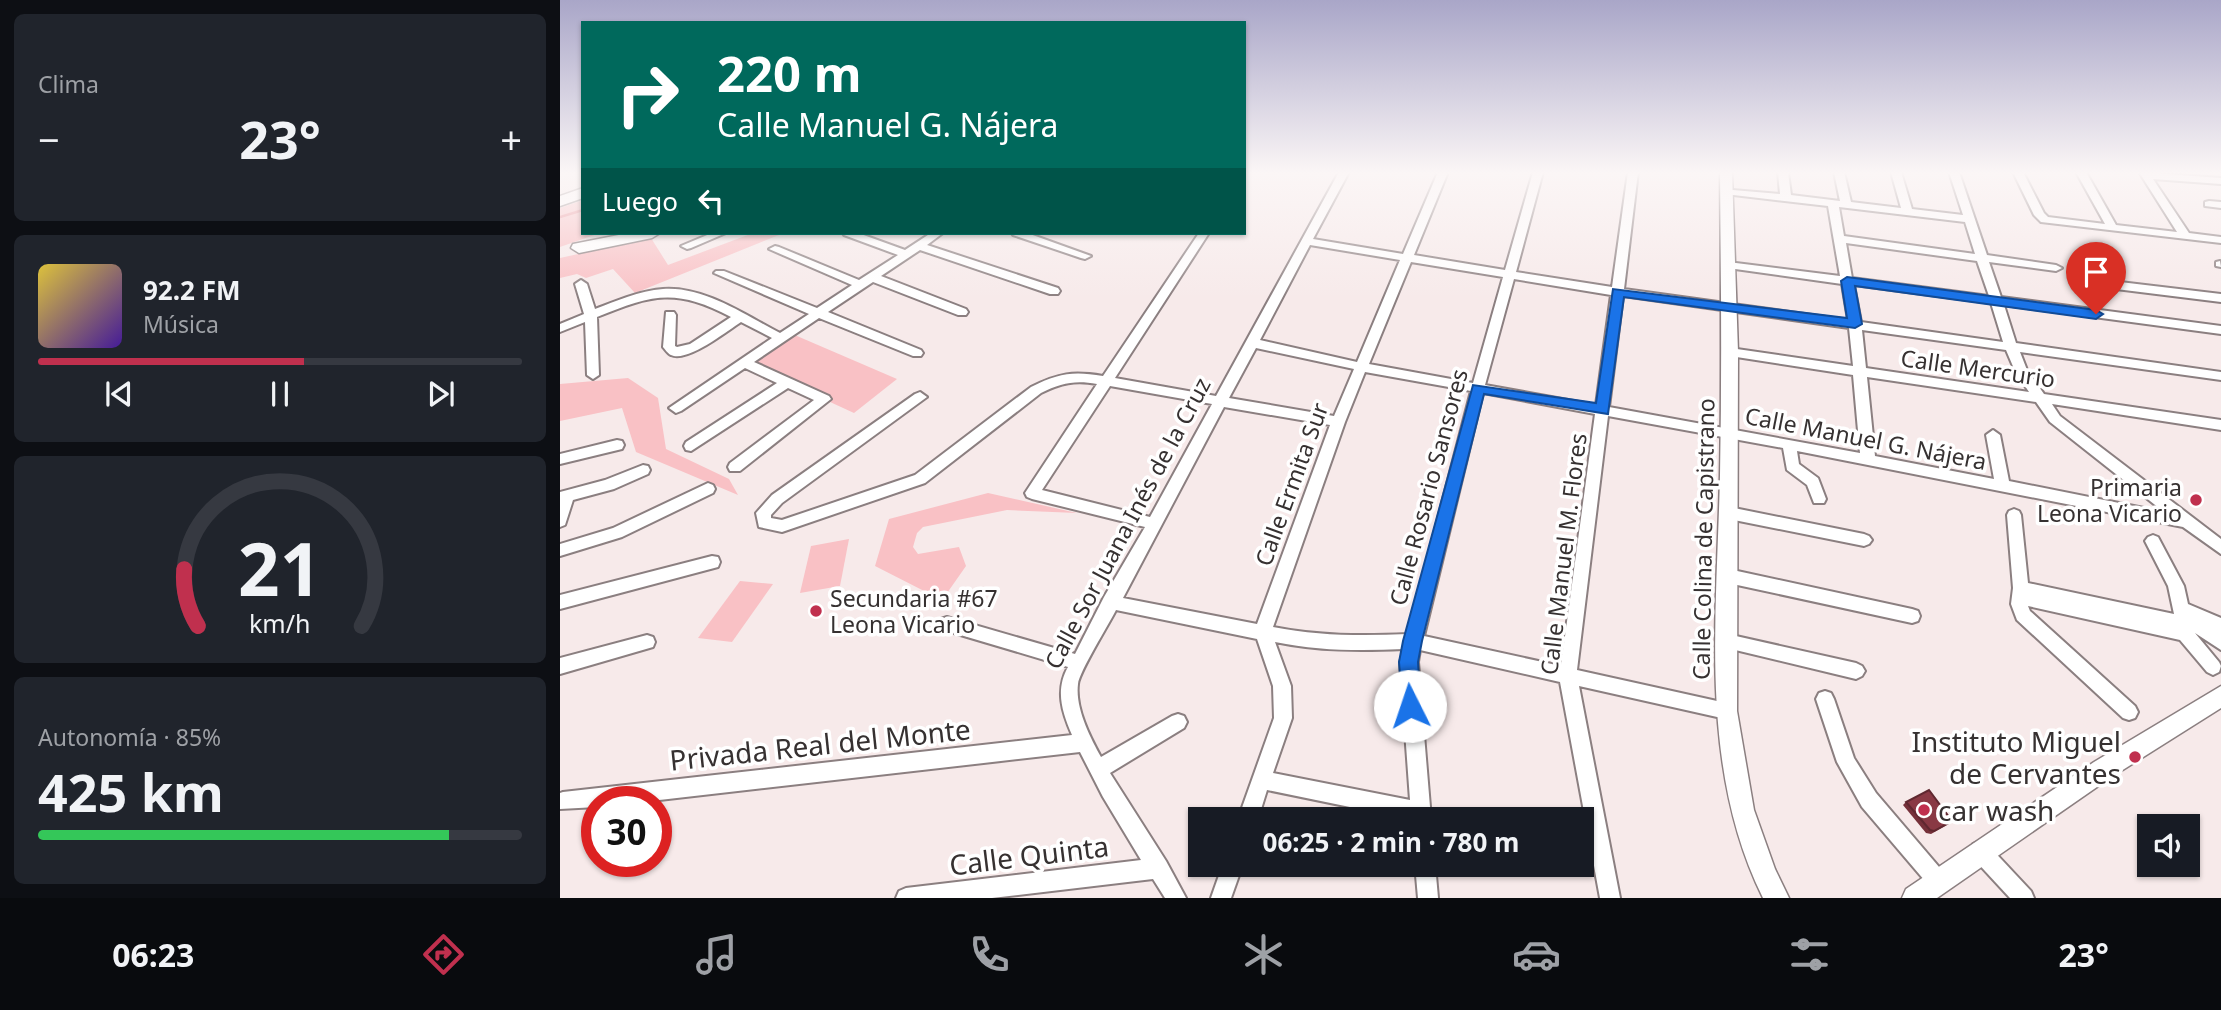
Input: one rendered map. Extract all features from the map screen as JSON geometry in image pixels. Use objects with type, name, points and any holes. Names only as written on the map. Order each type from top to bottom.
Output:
[{"type":"highway","points":[[560,254],[615,235]]},
{"type":"highway","points":[[579,248],[642,235]]},
{"type":"main road","name":"Calle Colina de Capistrano","points":[[1727,214],[1730,513],[1726,711],[1742,810],[1764,874],[1776,898]]},
{"type":"main road","points":[[1914,898],[1980,851],[2221,696]]},
{"type":"street","name":"Calle Sor Juana Inés de la Cruz","points":[[1176,898],[1082,743],[1068,692],[1077,662],[1324,214]]},
{"type":"street","name":"Calle Ermita Sur","points":[[1263,632],[1338,422],[1426,214]]},
{"type":"street","name":"Calle Rosario Sansores","points":[[1420,807],[1408,680],[1412,641],[1478,388],[1527,214]]},
{"type":"street","name":"Calle Manuel M. Flores","points":[[1610,898],[1568,676],[1628,214]]},
{"type":"street","points":[[1839,214],[1840,239],[1855,324],[1868,460]]},
{"type":"street","points":[[1924,214],[1969,219]]},
{"type":"street","points":[[1967,214],[2011,346],[2021,371],[2037,398],[2070,433],[2182,521],[2221,548]]},
{"type":"street","points":[[2038,214],[2045,220],[2221,240]]},
{"type":"street","points":[[2105,214],[2113,229]]},
{"type":"street","points":[[2170,214],[2185,236]]},
{"type":"street","points":[[687,246],[716,235]]},
{"type":"street","points":[[854,235],[906,254]]},
{"type":"street","points":[[676,408],[935,235]]},
{"type":"street","points":[[1023,235],[1085,256]]},
{"type":"street","points":[[1152,523],[1032,493],[1203,235]]},
{"type":"street","points":[[1840,239],[2056,268]]},
{"type":"street","points":[[1310,242],[1618,292],[2221,376]]},
{"type":"street","points":[[919,246],[1054,291]]},
{"type":"street","points":[[775,249],[861,285]]},
{"type":"street","points":[[1728,265],[2221,330]]},
{"type":"street","points":[[720,273],[917,354]]},
{"type":"street","points":[[872,278],[962,312]]},
{"type":"street","points":[[581,284],[591,317],[593,374]]},
{"type":"street","points":[[2120,285],[2221,298]]},
{"type":"street","points":[[560,328],[645,297],[670,292],[696,297],[781,338]]},
{"type":"street","points":[[670,315],[669,347],[676,352],[694,347],[738,318]]},
{"type":"street","name":"Calle Manuel G. Nájera","points":[[1252,343],[1362,367],[1789,444],[2182,521]]},
{"type":"street","name":"Calle Mercurio","points":[[1730,352],[2214,424]]},
{"type":"street","points":[[735,467],[824,399],[745,363]]},
{"type":"street","points":[[920,397],[777,499],[763,513],[764,523],[782,526],[920,479],[1045,384],[1078,376],[1338,422]]},
{"type":"street","points":[[691,446],[787,382]]},
{"type":"street","points":[[2214,424],[2221,432]]},
{"type":"street","points":[[1993,435],[2002,485]]},
{"type":"street","points":[[1789,444],[1792,466],[1813,482],[1819,499]]},
{"type":"street","points":[[560,459],[617,445]]},
{"type":"street","points":[[560,522],[563,497],[610,485],[643,470]]},
{"type":"street","points":[[560,550],[617,533],[708,489]]},
{"type":"street","points":[[1730,513],[1864,541]]},
{"type":"street","points":[[2014,515],[2020,610],[2028,621],[2129,712]]},
{"type":"street","points":[[2153,541],[2176,586],[2184,622],[2213,667]]},
{"type":"street","points":[[560,601],[712,562]]},
{"type":"street","points":[[1728,576],[1912,616]]},
{"type":"street","points":[[2021,593],[2221,626]]},
{"type":"street","points":[[1110,602],[1304,641],[1354,644],[1412,641],[1726,711]]},
{"type":"street","points":[[2184,622],[2199,627],[2221,643]]},
{"type":"street","points":[[947,624],[1077,662]]},
{"type":"street","points":[[1252,807],[1283,718],[1282,686],[1263,632]]},
{"type":"street","points":[[1727,641],[1856,671]]},
{"type":"street","points":[[560,666],[647,642]]},
{"type":"street","points":[[1825,699],[1846,762],[1869,800],[1938,881]]},
{"type":"street","points":[[1098,769],[1178,722]]},
{"type":"street","name":"Privada Real del Monte","points":[[563,801],[1082,743]]},
{"type":"street","points":[[1262,780],[1385,807]]},
{"type":"street","points":[[1980,851],[2024,898]]},
{"type":"street","name":"Calle Quinta","points":[[906,898],[1159,868]]},
{"type":"street","points":[[1221,898],[1228,877]]},
{"type":"street","points":[[1426,877],[1428,898]]},
{"type":"shaded area","points":[[560,214],[581,214],[581,235],[594,235],[560,247]]},
{"type":"shaded area","points":[[748,235],[779,235],[635,293],[613,269],[586,278],[577,274],[560,278],[560,258],[651,238],[668,265]]},
{"type":"shaded area","points":[[790,333],[897,379],[854,413],[745,363]]},
{"type":"shaded area","points":[[628,378],[658,398],[666,449],[729,479],[738,495],[636,452],[622,408],[560,421],[560,384]]},
{"type":"shaded area","points":[[988,493],[1077,513],[1007,510],[923,527],[917,533],[913,547],[918,554],[959,547],[966,566],[945,596],[928,593],[875,566],[889,519]]},
{"type":"shaded area","points":[[849,539],[840,586],[800,593],[811,546]]},
{"type":"shaded area","points":[[740,581],[773,584],[732,642],[698,638]]},
{"type":"building","name":"car wash","points":[[1929,790],[1952,821],[1934,831],[1930,830],[1906,802]]},
{"type":"waterway","points":[[560,217],[570,214]]},
{"type":"place","name":"Primaria Leona Vicario","points":[[2196,500]]},
{"type":"place","name":"Secundaria #67 Leona Vicario","points":[[816,611]]},
{"type":"place","name":"Instituto Miguel de Cervantes","points":[[2135,757]]},
{"type":"place","name":"car wash","points":[[1924,810]]},
{"type":"route","points":[[1410,706],[1408,680],[1412,641],[1478,388],[1602,410],[1618,292],[1855,324],[1847,281],[2096,314]]}]
